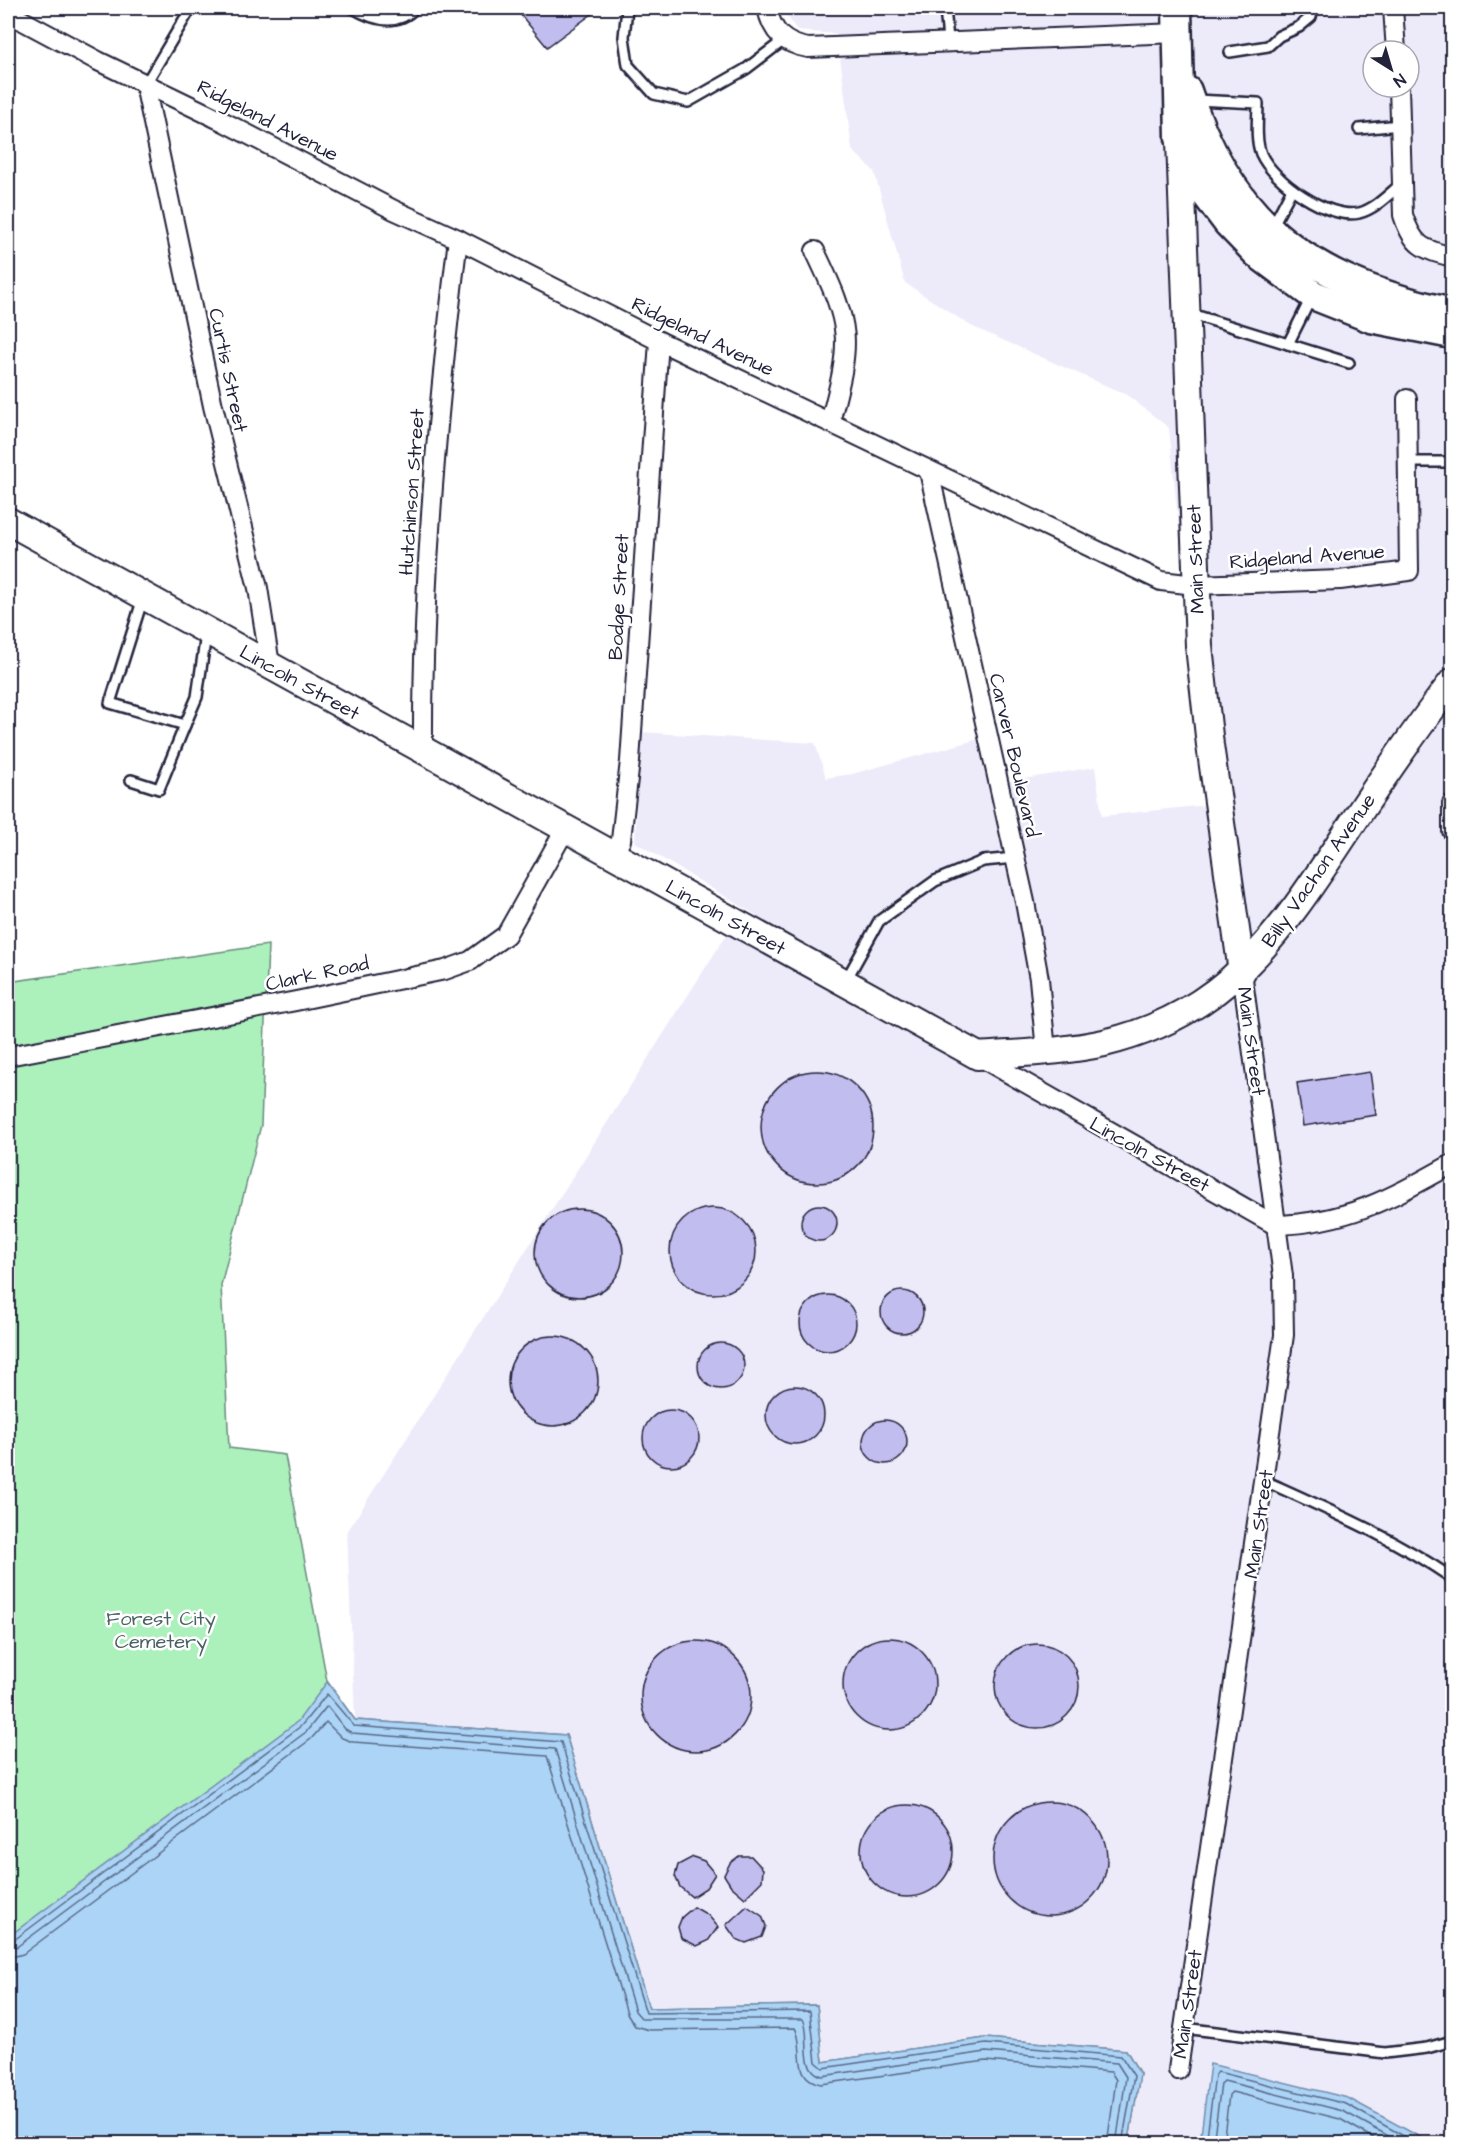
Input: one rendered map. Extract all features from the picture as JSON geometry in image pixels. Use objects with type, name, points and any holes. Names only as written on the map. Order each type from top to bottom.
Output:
[{"type":"main road","points":[[1178,31],[1189,99],[1218,165],[1250,210],[1307,261],[1334,275],[1396,299],[1452,313]]},
{"type":"main road","name":"Main Street","points":[[1178,31],[1195,585],[1204,696],[1242,972]]},
{"type":"main road","points":[[1180,138],[1203,190],[1228,223],[1258,254],[1313,295],[1371,318],[1452,334]]},
{"type":"main road","name":"Lincoln Street","points":[[8,521],[978,1056]]},
{"type":"main road","name":"Billy Vachon Avenue","points":[[978,1056],[1046,1051],[1105,1042],[1135,1033],[1197,1005],[1242,972],[1289,918],[1409,739],[1452,682]]},
{"type":"street","points":[[767,8],[770,21],[784,40],[808,48],[1178,31]]},
{"type":"street","points":[[1393,8],[1395,39]]},
{"type":"street","name":"Ridgeland Avenue","points":[[8,13],[394,210],[458,239],[659,341],[1161,581],[1195,585],[1340,580],[1409,571],[1407,462]]},
{"type":"street","name":"Curtis Street","points":[[145,84],[213,406],[258,588],[270,665]]},
{"type":"street","points":[[1399,99],[1403,215],[1409,235],[1424,250],[1452,257]]},
{"type":"street","name":"Hutchinson Street","points":[[423,750],[422,654],[426,576],[444,347],[458,239]]},
{"type":"street","points":[[815,251],[842,311],[846,332],[844,368],[830,422]]},
{"type":"street","name":"Bodge Street","points":[[614,855],[621,840],[630,761],[659,341]]},
{"type":"street","points":[[1407,399],[1407,462]]},
{"type":"street","name":"Carver Boulevard","points":[[929,471],[1015,858],[1039,979],[1046,1051]]},
{"type":"street","points":[[1452,804],[1452,831]]},
{"type":"street","name":"Clark Road","points":[[8,1056],[319,996],[445,970],[470,961],[506,935],[566,828]]},
{"type":"street","name":"Main Street","points":[[1178,2070],[1265,1481],[1284,1335],[1282,1276],[1242,972]]},
{"type":"street","name":"Lincoln Street","points":[[978,1056],[1275,1225]]},
{"type":"street","points":[[1275,1225],[1320,1221],[1361,1211],[1452,1164]]},
{"type":"lane","points":[[145,84],[191,8]]},
{"type":"lane","points":[[353,8],[384,21],[408,15],[415,8]]},
{"type":"lane","points":[[627,8],[624,37],[628,66],[654,94],[688,102],[746,69],[784,40]]},
{"type":"lane","points":[[945,8],[948,40]]},
{"type":"lane","points":[[1230,52],[1268,46],[1279,36],[1299,27],[1311,17],[1313,8]]},
{"type":"lane","points":[[1189,99],[1258,103],[1258,134],[1262,154],[1292,189],[1306,200],[1343,214],[1359,213],[1373,207],[1401,184]]},
{"type":"lane","points":[[1359,129],[1400,125]]},
{"type":"lane","points":[[1270,230],[1292,189]]},
{"type":"lane","points":[[1288,344],[1313,295]]},
{"type":"lane","points":[[1186,312],[1349,363]]},
{"type":"lane","points":[[1407,462],[1452,462]]},
{"type":"lane","points":[[144,596],[110,703],[185,725]]},
{"type":"lane","points":[[131,780],[159,789],[197,697],[206,630]]},
{"type":"lane","points":[[844,982],[879,921],[935,880],[983,861],[1015,858]]},
{"type":"lane","points":[[1265,1481],[1424,1558],[1452,1578]]},
{"type":"lane","points":[[1184,2028],[1385,2053],[1427,2048],[1452,2041]]},
{"type":"shaded area","points":[[782,8],[1452,8],[1452,2143],[1431,2143],[1348,2098],[1211,2064],[1200,2143],[1152,2143],[1129,2140],[1140,2074],[985,2038],[822,2062],[817,2005],[648,2008],[566,1735],[355,1720],[347,1532],[725,937],[756,915],[635,842],[640,732],[815,743],[826,778],[852,774],[979,739],[989,785],[1095,767],[1102,816],[1206,805],[1169,428],[1127,395],[971,326],[905,283],[874,171],[852,150],[837,34],[797,31]]},
{"type":"green space","name":"Forest City Cemetery","points":[[268,945],[261,1125],[221,1285],[229,1448],[285,1455],[327,1681],[355,1720],[566,1735],[649,2008],[817,2005],[823,2062],[985,2038],[1126,2050],[1140,2074],[1129,2140],[1152,2143],[8,2143],[8,982]]},
{"type":"water","points":[[327,1682],[355,1720],[566,1735],[649,2008],[817,2005],[823,2062],[985,2038],[1126,2050],[1140,2074],[1129,2140],[1152,2143],[8,2143],[8,1937],[298,1721]]},
{"type":"water","points":[[1210,2064],[1348,2098],[1431,2143],[1200,2143]]},
{"type":"building","points":[[515,8],[600,8],[547,47]]},
{"type":"building","points":[[817,1071],[838,1076],[856,1088],[868,1106],[873,1127],[868,1148],[856,1166],[838,1178],[817,1183],[796,1178],[778,1166],[766,1148],[761,1127],[766,1106],[778,1088],[796,1076]]},
{"type":"building","points":[[1370,1072],[1376,1115],[1303,1126],[1297,1083]]},
{"type":"building","points":[[819,1205],[831,1211],[837,1223],[831,1235],[819,1241],[807,1235],[801,1223],[807,1211]]},
{"type":"building","points":[[713,1208],[737,1215],[749,1227],[756,1251],[749,1275],[737,1287],[713,1294],[689,1287],[677,1275],[670,1251],[677,1227],[689,1215]]},
{"type":"building","points":[[579,1209],[596,1212],[610,1222],[620,1236],[623,1253],[620,1270],[610,1284],[596,1294],[579,1297],[562,1294],[548,1284],[538,1270],[535,1253],[538,1236],[548,1222],[562,1212]]},
{"type":"building","points":[[902,1291],[910,1292],[917,1297],[922,1304],[922,1320],[917,1327],[910,1332],[902,1333],[894,1332],[887,1327],[882,1320],[881,1312],[882,1304],[887,1297],[894,1292]]},
{"type":"building","points":[[822,1295],[834,1295],[844,1299],[852,1307],[856,1323],[852,1339],[844,1347],[834,1351],[822,1351],[812,1347],[804,1339],[800,1329],[800,1317],[804,1307],[812,1299]]},
{"type":"building","points":[[553,1336],[570,1340],[585,1349],[594,1364],[598,1381],[594,1398],[585,1413],[570,1422],[553,1426],[536,1422],[521,1413],[512,1398],[508,1381],[512,1364],[521,1349],[536,1340]]},
{"type":"building","points":[[721,1343],[737,1350],[744,1366],[737,1382],[721,1389],[705,1382],[698,1366],[705,1350]]},
{"type":"building","points":[[795,1386],[806,1388],[816,1394],[822,1404],[824,1415],[822,1426],[816,1436],[806,1442],[795,1444],[784,1442],[774,1436],[768,1426],[766,1415],[768,1404],[774,1394],[784,1388]]},
{"type":"building","points":[[671,1410],[682,1412],[691,1418],[697,1427],[699,1438],[697,1449],[691,1458],[682,1464],[671,1466],[660,1464],[651,1458],[645,1449],[643,1438],[645,1427],[651,1418],[660,1412]]},
{"type":"building","points":[[885,1420],[900,1427],[907,1442],[900,1457],[885,1464],[870,1457],[863,1442],[870,1427]]},
{"type":"building","points":[[889,1638],[906,1642],[921,1652],[931,1667],[935,1684],[931,1701],[921,1716],[906,1726],[889,1730],[872,1726],[857,1716],[847,1701],[843,1684],[847,1667],[857,1652],[872,1642]]},
{"type":"building","points":[[696,1641],[717,1646],[735,1657],[746,1675],[751,1696],[746,1717],[735,1735],[717,1746],[696,1751],[675,1746],[657,1735],[646,1717],[641,1696],[646,1675],[657,1657],[675,1646]]},
{"type":"building","points":[[1037,1644],[1053,1647],[1067,1656],[1076,1670],[1079,1686],[1076,1702],[1067,1716],[1053,1725],[1037,1728],[1021,1725],[1007,1716],[998,1702],[995,1686],[998,1670],[1007,1656],[1021,1647]]},
{"type":"building","points":[[1050,1802],[1072,1807],[1090,1819],[1102,1837],[1107,1859],[1102,1881],[1090,1899],[1072,1911],[1050,1916],[1028,1911],[1010,1899],[998,1881],[993,1859],[998,1837],[1010,1819],[1028,1807]]},
{"type":"building","points":[[907,1805],[925,1808],[940,1818],[950,1833],[953,1851],[950,1869],[940,1884],[925,1894],[907,1897],[889,1894],[874,1884],[864,1869],[861,1851],[864,1833],[874,1818],[889,1808]]},
{"type":"building","points":[[739,1856],[751,1856],[763,1869],[762,1881],[745,1898],[731,1886],[724,1875],[730,1863]]},
{"type":"building","points":[[693,1857],[704,1861],[715,1874],[706,1888],[692,1897],[680,1887],[675,1876],[678,1865]]},
{"type":"building","points":[[747,1906],[762,1916],[766,1926],[762,1937],[746,1943],[736,1939],[726,1925]]},
{"type":"building","points":[[694,1907],[708,1915],[718,1927],[708,1941],[697,1946],[681,1938],[678,1927],[682,1917]]}]
